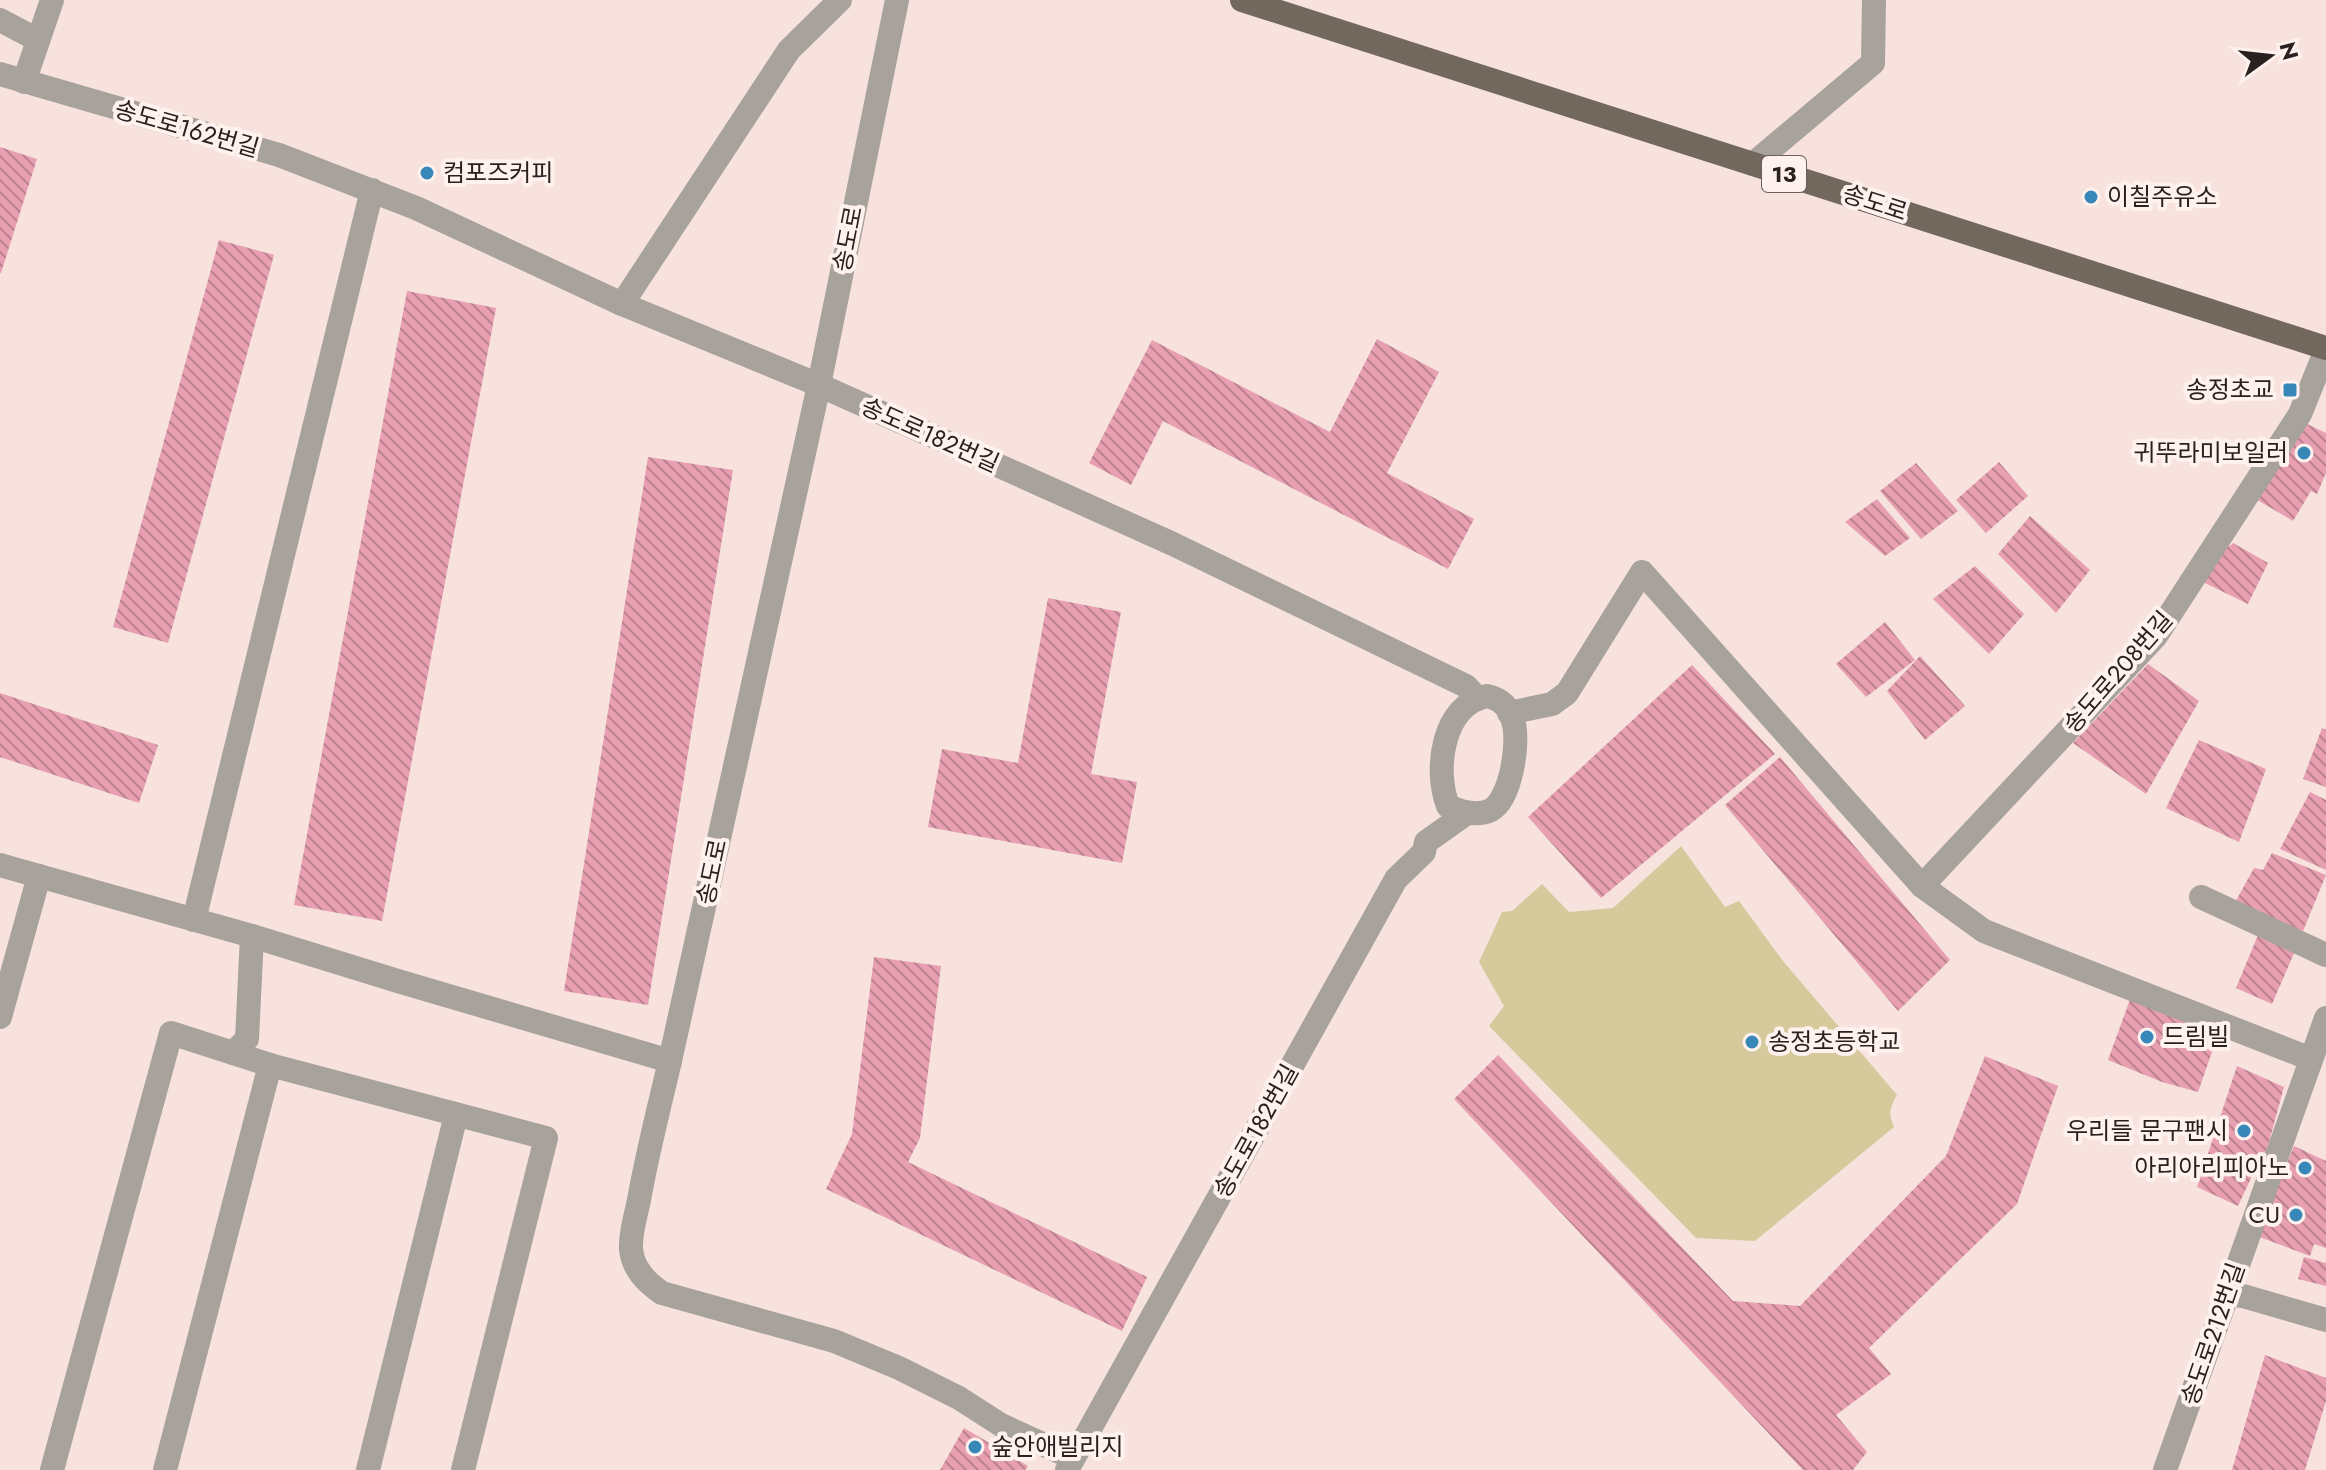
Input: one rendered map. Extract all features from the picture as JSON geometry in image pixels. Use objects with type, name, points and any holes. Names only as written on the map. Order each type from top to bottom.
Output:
[{"type":"main road","name":"송도로","points":[[1242,0],[2326,349]]},
{"type":"street","points":[[24,82],[52,0]]},
{"type":"street","points":[[622,304],[789,50],[840,0]]},
{"type":"street","name":"송도로","points":[[897,0],[819,385],[643,1179],[631,1249],[635,1264],[646,1282],[662,1293],[834,1341],[899,1368],[959,1398],[1070,1464]]},
{"type":"street","points":[[1753,164],[1873,63],[1874,0]]},
{"type":"street","points":[[0,20],[38,40]]},
{"type":"street","name":"송도로162번길","points":[[0,74],[279,155],[372,190]]},
{"type":"street","points":[[194,920],[372,190]]},
{"type":"street","name":"송도로182번길","points":[[372,190],[622,304],[819,385],[1173,544],[1466,686],[1478,699]]},
{"type":"street","name":"송도로208번길","points":[[1922,886],[2156,636],[2300,414],[2326,349]]},
{"type":"street","points":[[1509,713],[1552,704],[1567,693],[1642,572],[1922,886],[1984,931],[2311,1059]]},
{"type":"street","points":[[1487,696],[1502,702],[1509,713],[1515,726],[1515,748],[1509,783],[1500,801],[1492,809],[1467,813],[1448,806],[1442,791],[1444,745],[1464,706],[1487,696]]},
{"type":"street","name":"송도로182번길","points":[[1070,1464],[1396,879],[1424,852],[1426,842],[1467,813]]},
{"type":"street","points":[[0,865],[252,936],[670,1061]]},
{"type":"street","points":[[0,1017],[39,876]]},
{"type":"street","points":[[2201,897],[2326,955]]},
{"type":"street","points":[[233,1053],[247,1039],[252,936]]},
{"type":"street","name":"송도로212번길","points":[[2165,1470],[2326,1018]]},
{"type":"street","points":[[52,1470],[171,1033],[270,1065],[546,1138],[463,1470]]},
{"type":"street","points":[[165,1470],[270,1065]]},
{"type":"street","points":[[368,1470],[456,1115]]},
{"type":"street","points":[[2226,1294],[2326,1320]]},
{"type":"shaded area","points":[[1681,846],[1725,907],[1739,901],[1783,961],[1897,1095],[1891,1111],[1894,1127],[1755,1241],[1696,1238],[1489,1026],[1504,1006],[1479,962],[1502,912],[1512,911],[1542,884],[1569,912],[1613,908]]},
{"type":"building","points":[[0,147],[37,159],[1,273],[0,273]]},
{"type":"building","points":[[219,240],[274,255],[168,643],[113,627]]},
{"type":"building","points":[[407,291],[496,308],[382,921],[294,905]]},
{"type":"building","points":[[1377,339],[1439,372],[1387,473],[1474,519],[1448,569],[1163,421],[1131,485],[1089,463],[1152,340],[1330,432]]},
{"type":"building","name":"귀뚜라미보일러","points":[[2301,421],[2326,433],[2326,473],[2317,494],[2311,491],[2293,521],[2254,498]]},
{"type":"building","points":[[648,457],[733,470],[648,1005],[564,991]]},
{"type":"building","points":[[1999,462],[2028,496],[1986,533],[1956,500]]},
{"type":"building","points":[[1916,463],[1958,511],[1921,539],[1880,491]]},
{"type":"building","points":[[1877,499],[1910,538],[1885,556],[1845,522]]},
{"type":"building","points":[[2030,516],[2090,570],[2056,613],[1998,554]]},
{"type":"building","points":[[2225,541],[2268,563],[2248,604],[2199,580]]},
{"type":"building","points":[[1975,566],[2024,614],[1989,654],[1933,599]]},
{"type":"building","points":[[1048,598],[1121,612],[1091,774],[1137,782],[1122,863],[928,827],[942,749],[1018,763]]},
{"type":"building","points":[[1885,622],[1915,660],[1866,697],[1836,664]]},
{"type":"building","points":[[1920,656],[1965,706],[1925,740],[1887,691]]},
{"type":"building","points":[[2148,664],[2199,701],[2146,794],[2073,743]]},
{"type":"building","points":[[1692,665],[1775,754],[1601,898],[1528,817]]},
{"type":"building","points":[[0,693],[158,745],[139,803],[0,757]]},
{"type":"building","points":[[2322,728],[2326,730],[2326,787],[2303,779]]},
{"type":"building","points":[[2199,740],[2266,769],[2239,842],[2166,808]]},
{"type":"building","points":[[1780,757],[1950,960],[1898,1011],[1725,805]]},
{"type":"building","points":[[2310,792],[2326,800],[2326,870],[2280,849]]},
{"type":"building","points":[[2272,853],[2326,875],[2303,931],[2233,906],[2254,868],[2263,870]]},
{"type":"building","points":[[2258,935],[2295,951],[2272,1004],[2236,988]]},
{"type":"building","points":[[874,957],[941,966],[920,1138],[908,1162],[1147,1277],[1122,1331],[826,1189],[852,1134]]},
{"type":"building","name":"드림빌","points":[[2132,994],[2220,1029],[2198,1092],[2162,1082],[2108,1060]]},
{"type":"building","points":[[1498,1055],[1733,1301],[1800,1306],[1946,1156],[1985,1056],[2058,1086],[2017,1204],[1869,1348],[1891,1374],[1836,1415],[1867,1452],[1853,1470],[1803,1470],[1454,1099]]},
{"type":"building","name":"우리들 문구팬시","points":[[2237,1066],[2284,1087],[2260,1175],[2252,1176],[2238,1206],[2197,1187]]},
{"type":"building","name":"CU","points":[[2294,1146],[2326,1161],[2326,1248],[2314,1244],[2310,1256],[2257,1236]]},
{"type":"building","points":[[2304,1257],[2326,1263],[2326,1286],[2298,1279]]},
{"type":"building","points":[[2265,1355],[2326,1378],[2326,1401],[2305,1470],[2232,1470]]},
{"type":"building","name":"숲안애빌리지","points":[[964,1428],[1028,1466],[1025,1470],[940,1470]]},
{"type":"place","name":"컴포즈커피","points":[[427,173]]},
{"type":"place","name":"이칠주유소","points":[[2091,197]]},
{"type":"place","name":"송정초교","points":[[2290,390]]},
{"type":"place","name":"귀뚜라미보일러","points":[[2304,453]]},
{"type":"place","name":"드림빌","points":[[2147,1037]]},
{"type":"place","name":"송정초등학교","points":[[1752,1042]]},
{"type":"place","name":"우리들 문구팬시","points":[[2244,1131]]},
{"type":"place","name":"아리아리피아노","points":[[2305,1168]]},
{"type":"place","name":"CU","points":[[2296,1215]]},
{"type":"place","name":"숲안애빌리지","points":[[975,1447]]}]
